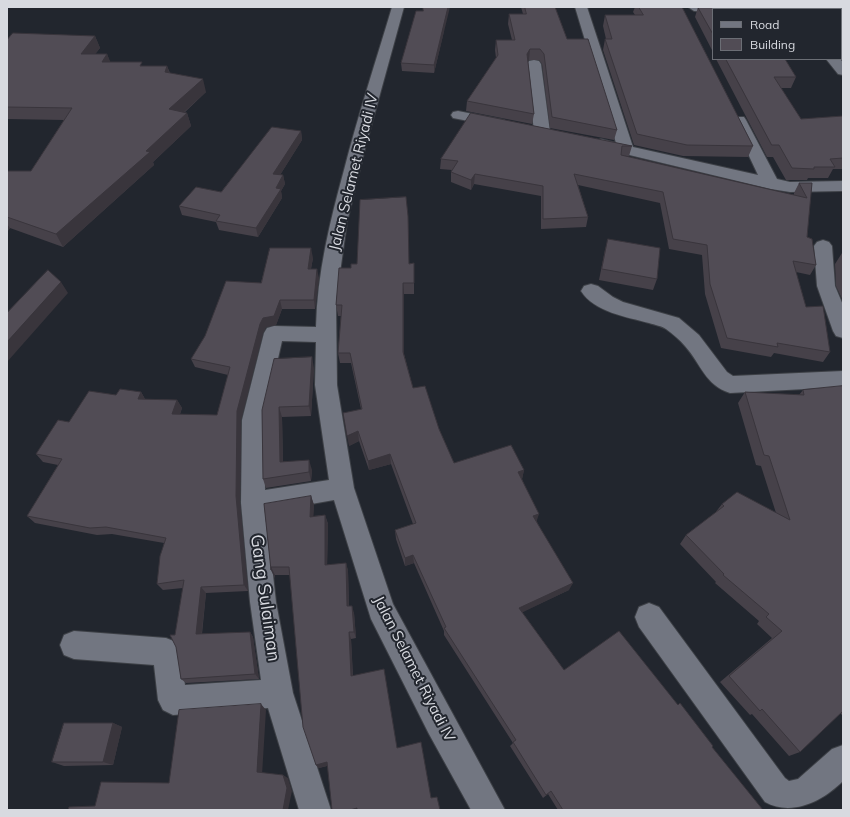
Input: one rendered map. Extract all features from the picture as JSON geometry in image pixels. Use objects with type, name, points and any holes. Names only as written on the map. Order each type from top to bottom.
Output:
[{"type":"street","name":"Jalan Selamet Riyadi IV","points":[[398,7],[358,145],[338,222],[326,302],[326,385],[342,488],[381,610],[440,723],[489,810]]},
{"type":"street","points":[[581,7],[626,149]]},
{"type":"street","points":[[682,7],[689,21]]},
{"type":"street","points":[[694,7],[712,8]]},
{"type":"street","points":[[834,60],[843,71]]},
{"type":"street","points":[[458,115],[534,130],[534,64]]},
{"type":"street","points":[[732,106],[771,184]]},
{"type":"street","points":[[588,141],[771,184],[810,188],[843,186]]},
{"type":"street","points":[[823,246],[826,286],[843,331]]},
{"type":"street","points":[[591,291],[606,302],[617,307],[672,323],[692,340],[719,378],[730,385],[843,379]]},
{"type":"street","name":"Gang Sulaiman","points":[[315,810],[278,693],[263,602],[252,503],[253,420],[274,333],[326,335]]},
{"type":"street","points":[[252,503],[342,488]]},
{"type":"street","points":[[649,617],[770,786],[779,793],[788,797],[814,787],[843,760]]},
{"type":"street","points":[[74,645],[166,652],[173,700],[278,693]]},
{"type":"building","points":[[423,7],[448,7],[434,65],[401,63],[416,11],[423,11]]},
{"type":"building","points":[[525,7],[555,7],[567,39],[588,39],[617,130],[552,117],[544,54],[540,49],[530,49],[527,54],[534,114],[467,101],[498,55],[496,40],[515,40],[509,14],[526,14]]},
{"type":"building","points":[[639,7],[682,7],[753,146],[687,145],[637,134],[605,39],[612,39],[605,15],[643,15]]},
{"type":"building","points":[[698,7],[762,7],[712,8],[712,32]]},
{"type":"building","points":[[843,7],[843,47],[842,8],[808,8]]},
{"type":"building","points":[[13,33],[95,36],[81,54],[107,54],[102,62],[142,62],[140,66],[167,66],[165,72],[203,79],[169,109],[187,113],[146,151],[150,152],[56,234],[7,217],[7,171],[31,171],[72,108],[7,107],[7,40]]},
{"type":"building","points":[[727,60],[786,60],[796,77],[774,77],[801,119],[843,116],[843,158],[830,159],[835,167],[814,167],[814,169],[792,168],[779,145],[772,145]]},
{"type":"building","points":[[471,113],[632,146],[622,146],[621,155],[807,198],[799,183],[812,183],[807,237],[812,239],[816,265],[793,261],[806,307],[823,306],[830,352],[777,343],[778,347],[727,338],[710,284],[707,245],[673,239],[663,192],[574,174],[588,217],[543,219],[543,186],[475,174],[471,180],[451,172],[458,161],[441,159]]},
{"type":"building","points":[[272,127],[301,131],[273,174],[283,175],[276,188],[281,189],[256,228],[216,221],[220,215],[179,206],[196,187],[221,192]]},
{"type":"building","points":[[406,197],[409,264],[414,263],[414,283],[403,283],[403,352],[413,388],[425,386],[439,429],[454,463],[511,445],[524,470],[518,472],[539,514],[533,516],[573,583],[519,608],[564,670],[619,631],[678,705],[680,703],[713,746],[712,747],[763,810],[563,810],[551,791],[546,795],[513,742],[516,740],[444,628],[446,627],[413,555],[405,558],[395,530],[416,523],[390,454],[368,461],[358,431],[347,436],[343,413],[362,409],[350,353],[338,353],[342,305],[336,305],[339,268],[351,268],[351,264],[357,264],[360,200]]},
{"type":"building","points":[[608,239],[660,248],[657,279],[602,269]]},
{"type":"building","points":[[270,248],[311,248],[308,269],[317,269],[314,300],[280,300],[274,316],[263,318],[260,324],[237,411],[236,496],[244,585],[201,587],[196,634],[250,632],[255,674],[181,679],[176,647],[170,635],[175,635],[184,580],[157,584],[160,556],[166,538],[106,527],[90,528],[27,516],[62,459],[36,454],[58,420],[69,422],[89,391],[116,395],[120,389],[141,392],[138,399],[177,400],[172,414],[217,415],[230,367],[191,359],[205,336],[226,281],[261,283]]},
{"type":"building","points":[[48,270],[61,282],[7,342],[7,313]]},
{"type":"building","points":[[312,357],[309,406],[279,407],[280,462],[309,460],[309,472],[263,479],[262,410],[274,359]]},
{"type":"building","points":[[843,386],[843,711],[800,752],[762,709],[760,711],[729,676],[782,631],[766,617],[769,614],[723,575],[724,574],[686,535],[724,506],[722,504],[737,492],[790,520],[769,456],[764,455],[745,392],[804,395],[803,390]]},
{"type":"building","points":[[311,496],[310,517],[325,515],[325,565],[346,563],[347,606],[352,606],[354,632],[349,632],[351,676],[384,669],[397,748],[421,742],[431,798],[437,797],[440,810],[357,810],[357,808],[350,810],[332,810],[327,762],[316,765],[303,727],[289,567],[271,567],[271,570],[264,504]]},
{"type":"building","points":[[261,704],[257,772],[283,775],[287,788],[283,810],[68,810],[69,807],[95,806],[101,782],[169,783],[179,710]]},
{"type":"building","points":[[64,723],[113,723],[103,762],[52,762]]}]
